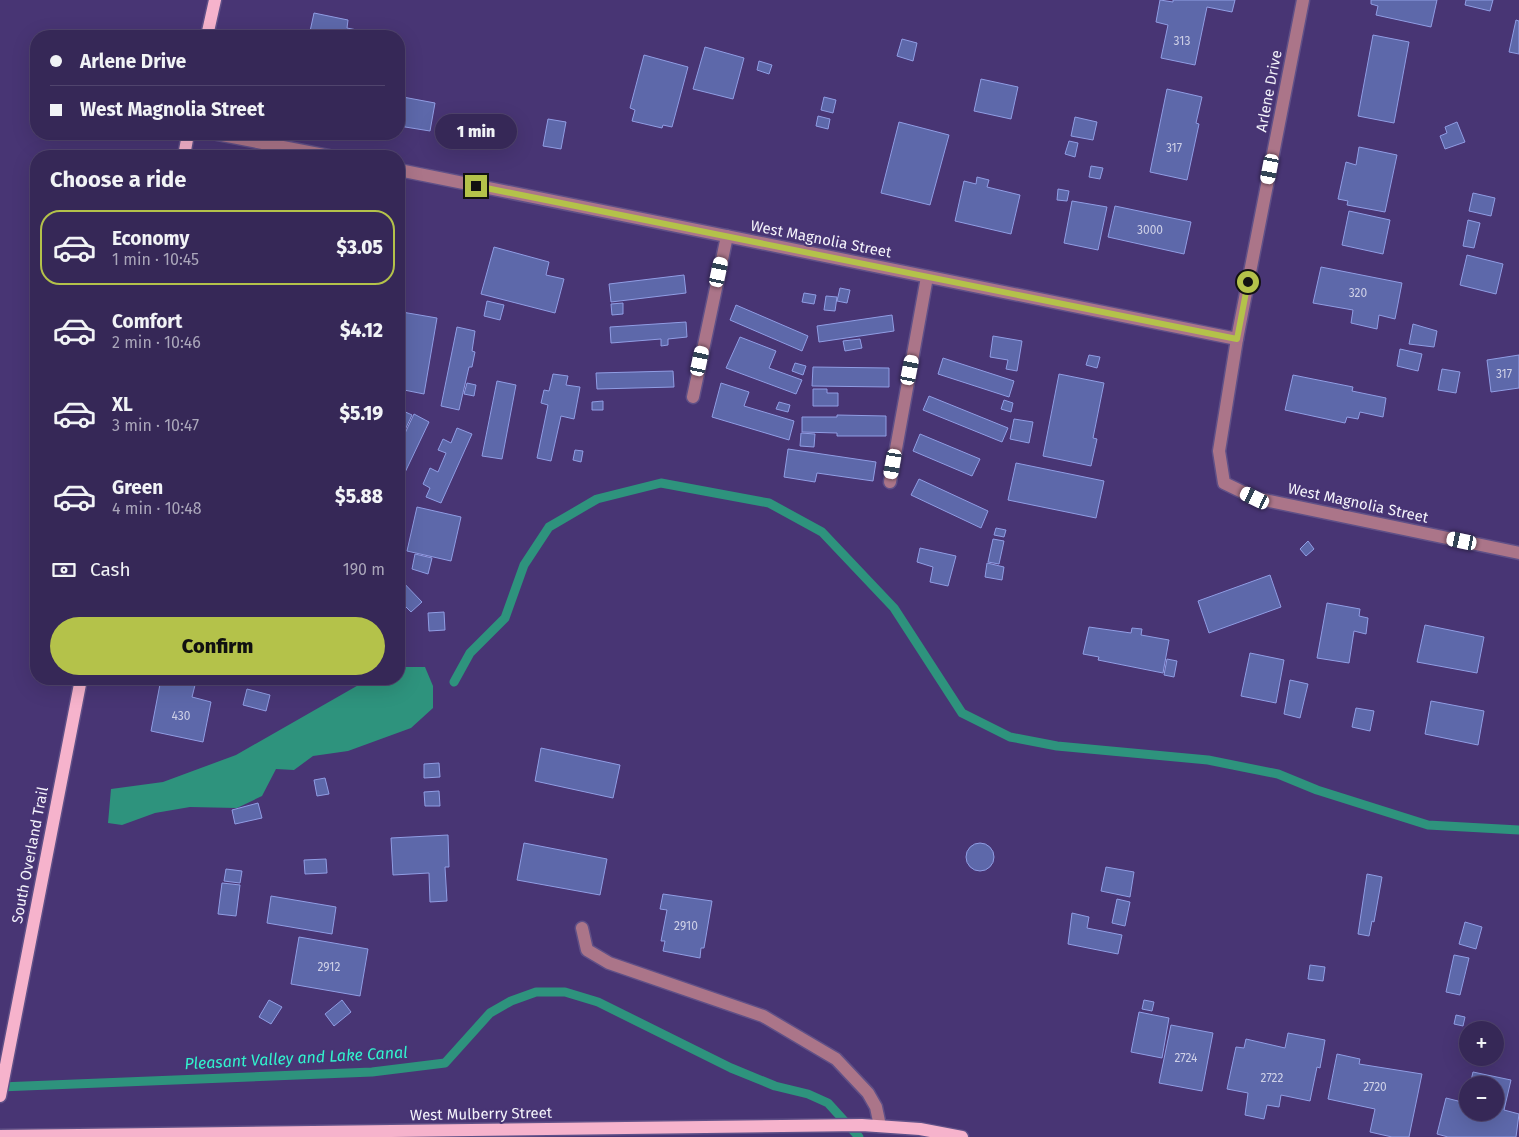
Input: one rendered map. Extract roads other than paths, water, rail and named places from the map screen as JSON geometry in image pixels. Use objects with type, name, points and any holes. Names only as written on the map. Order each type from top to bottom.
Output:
[{"type":"main road","points":[[209,30],[215,0]]},
{"type":"main road","name":"South Overland Trail","points":[[0,1096],[80,685]]},
{"type":"main road","name":"West Mulberry Street","points":[[0,1136],[880,1126],[962,1137]]},
{"type":"street","name":"Arlene Drive","points":[[1224,483],[1219,451],[1237,339],[1303,0]]},
{"type":"street","points":[[247,140],[298,150]]},
{"type":"street","name":"West Magnolia Street","points":[[405,171],[1237,339]]},
{"type":"street","points":[[693,397],[727,236]]},
{"type":"street","points":[[890,482],[927,277]]},
{"type":"street","name":"West Magnolia Street","points":[[1224,483],[1255,498],[1519,553]]},
{"type":"street","points":[[582,928],[587,950],[609,964],[763,1016],[836,1059],[868,1093],[876,1107],[880,1126]]},
{"type":"waterway","points":[[454,682],[470,653],[505,618],[524,565],[549,527],[597,499],[661,483],[769,503],[822,532],[894,608],[962,713],[1010,737],[1057,746],[1208,760],[1278,774],[1317,790],[1428,825],[1519,830]]},
{"type":"waterway","name":"Pleasant Valley and Lake Canal","points":[[0,1087],[372,1072],[445,1063],[490,1013],[511,1001],[536,992],[565,992],[598,1002],[731,1068],[775,1086],[808,1094],[828,1103],[859,1137]]}]
